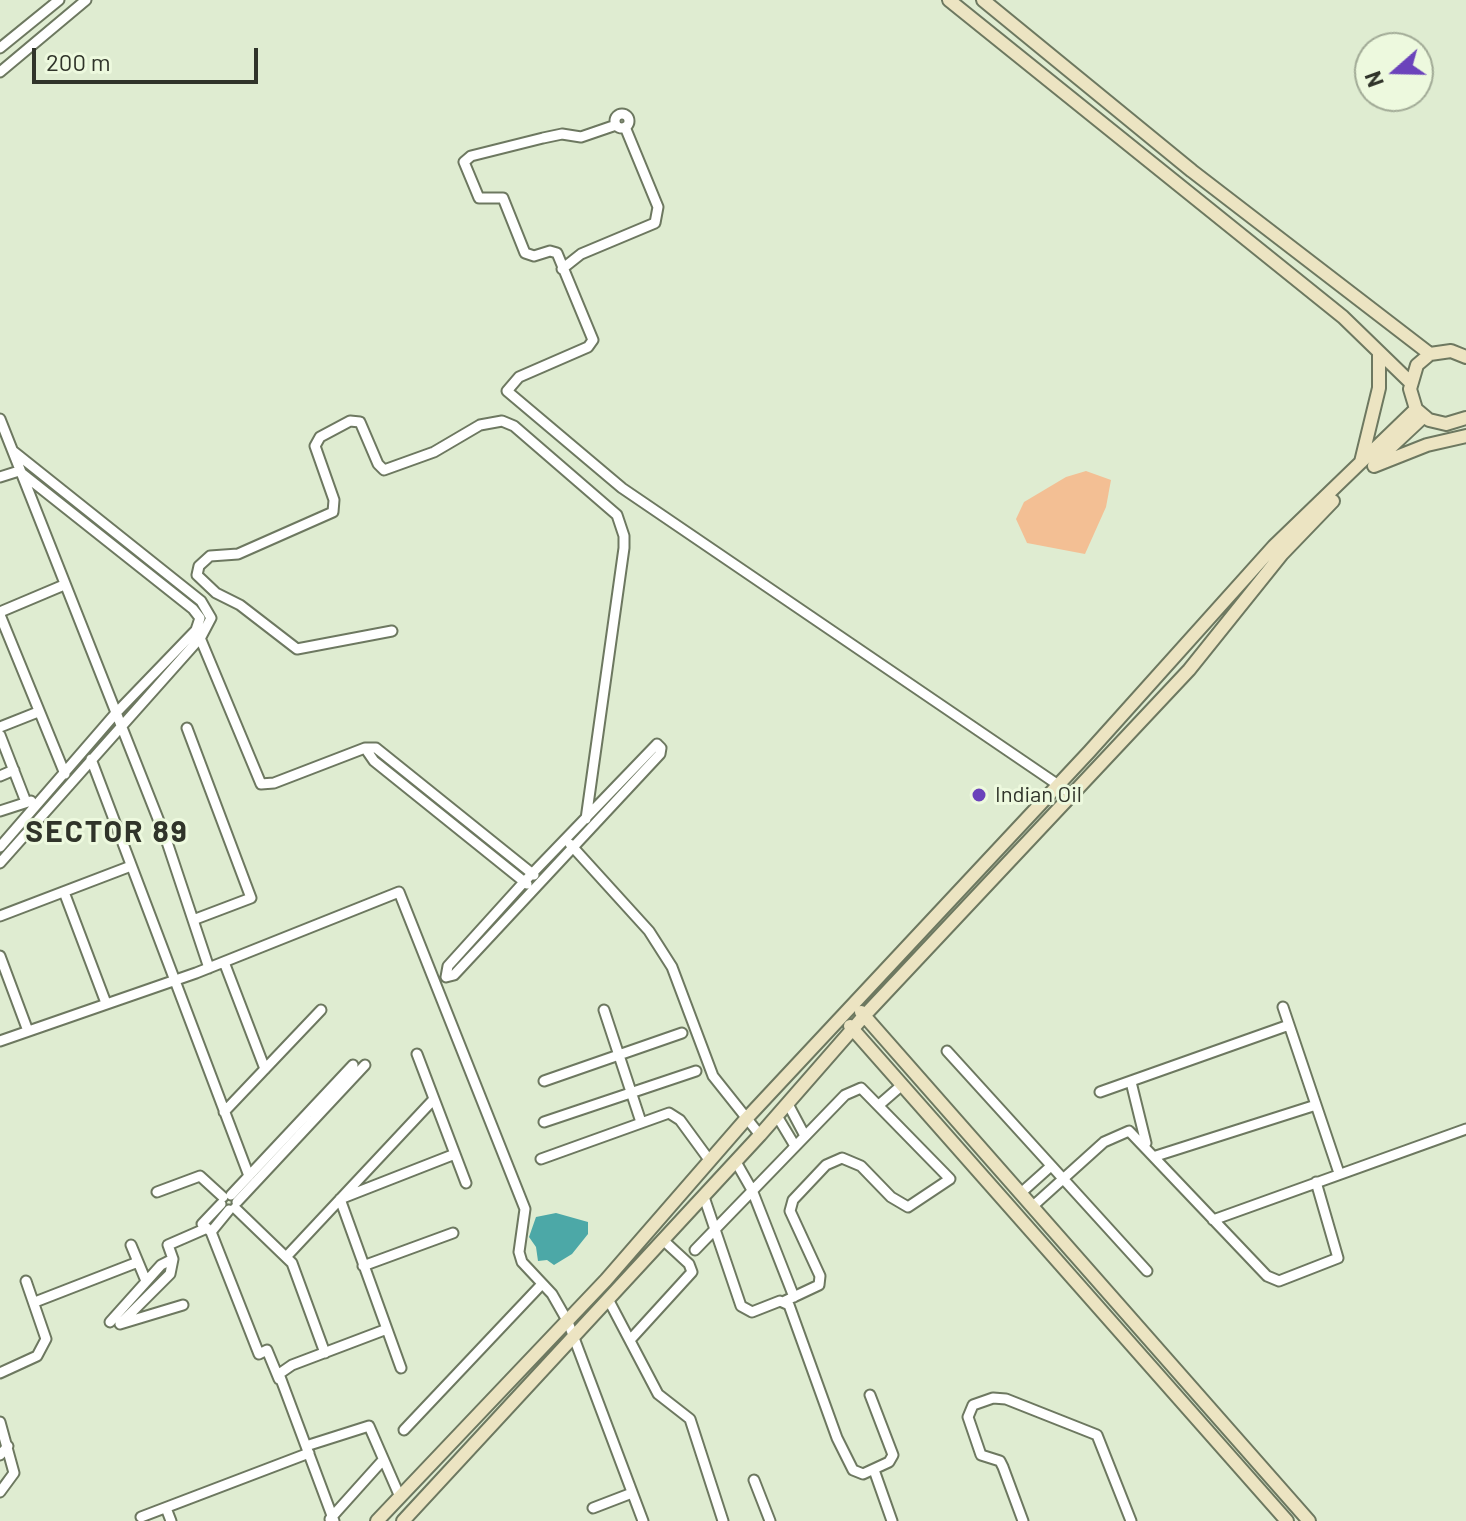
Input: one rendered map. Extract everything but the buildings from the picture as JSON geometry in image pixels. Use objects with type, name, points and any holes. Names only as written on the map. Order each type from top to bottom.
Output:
[{"type":"street","points":[[0,72],[86,0]]},
{"type":"street","points":[[983,0],[1192,171],[1430,354]]},
{"type":"street","points":[[953,1],[1255,245],[1379,352],[1410,382],[1420,413],[1446,424],[1465,421]]},
{"type":"street","points":[[0,48],[55,3]]},
{"type":"street","points":[[562,269],[581,254],[649,227],[658,217],[658,207],[620,126],[581,137],[562,134],[543,138],[471,156],[464,162],[479,198],[503,198],[525,253],[534,256],[555,251],[562,269],[593,342],[519,377],[507,391],[622,488],[1068,800]]},
{"type":"street","points":[[1410,382],[1417,365],[1430,354],[1441,351],[1465,354]]},
{"type":"street","points":[[1364,467],[1379,388],[1379,352]]},
{"type":"street","points":[[403,1521],[736,1162],[864,1016],[1189,670],[1294,540],[1420,413]]},
{"type":"street","points":[[0,419],[122,724],[209,968]]},
{"type":"street","points":[[392,631],[297,649],[240,605],[216,593],[197,575],[199,566],[210,556],[230,557],[333,512],[334,500],[315,446],[320,437],[350,421],[360,422],[378,464],[384,470],[434,452],[480,425],[502,421],[514,426],[617,515],[624,548],[586,819]]},
{"type":"street","points":[[377,1521],[568,1322],[746,1119],[1274,546],[1364,467],[1427,445],[1466,436]]},
{"type":"street","points":[[0,847],[116,713],[209,625],[201,601],[13,451]]},
{"type":"street","points":[[0,477],[19,471]]},
{"type":"street","points":[[19,471],[205,616]]},
{"type":"street","points":[[64,585],[0,613],[65,774]]},
{"type":"street","points":[[0,863],[198,634]]},
{"type":"street","points":[[198,634],[261,784],[274,783],[365,748],[381,750],[532,881]]},
{"type":"street","points":[[0,727],[38,712]]},
{"type":"street","points":[[187,728],[251,898],[193,920]]},
{"type":"street","points":[[0,735],[26,802]]},
{"type":"street","points":[[532,881],[454,975],[446,977],[448,966],[532,881],[570,844],[660,754],[660,746],[651,747],[586,819],[570,844]]},
{"type":"street","points":[[91,759],[249,1176]]},
{"type":"street","points":[[0,776],[14,770]]},
{"type":"street","points":[[0,811],[26,802],[42,801]]},
{"type":"street","points":[[570,844],[636,915],[665,955],[713,1076],[760,1135]]},
{"type":"street","points":[[0,916],[131,866]]},
{"type":"street","points":[[64,892],[106,1003]]},
{"type":"street","points":[[0,1041],[209,968],[396,892],[402,895],[525,1209],[519,1252],[522,1262],[542,1284],[568,1322],[643,1521]]},
{"type":"street","points":[[0,956],[28,1031]]},
{"type":"street","points":[[224,962],[265,1069]]},
{"type":"street","points":[[853,1004],[1309,1521]]},
{"type":"street","points":[[1283,1007],[1339,1173]]},
{"type":"street","points":[[224,1112],[321,1010]]},
{"type":"street","points":[[604,1010],[641,1122]]},
{"type":"street","points":[[840,1018],[853,1029],[1287,1521]]},
{"type":"street","points":[[1100,1092],[1289,1025]]},
{"type":"street","points":[[544,1081],[682,1033]]},
{"type":"street","points":[[947,1051],[1147,1271]]},
{"type":"street","points":[[417,1054],[466,1183]]},
{"type":"street","points":[[183,1305],[120,1324],[170,1274],[173,1259],[168,1245],[209,1230],[249,1176],[353,1065]]},
{"type":"street","points":[[229,1203],[365,1065]]},
{"type":"street","points":[[544,1122],[696,1071]]},
{"type":"street","points":[[1131,1082],[1147,1146]]},
{"type":"street","points":[[879,1105],[902,1085]]},
{"type":"street","points":[[695,1250],[713,1229],[851,1089],[861,1088],[950,1179],[908,1207],[891,1197],[861,1166],[842,1158],[826,1165],[793,1200],[790,1211],[820,1276],[819,1285],[752,1312],[745,1311],[713,1229],[704,1197]]},
{"type":"street","points":[[286,1257],[434,1099]]},
{"type":"street","points":[[788,1104],[805,1136]]},
{"type":"street","points":[[1156,1156],[1316,1105]]},
{"type":"street","points":[[541,1159],[669,1113],[680,1120],[710,1161]]},
{"type":"street","points":[[777,1116],[795,1146]]},
{"type":"street","points":[[1213,1220],[1466,1129]]},
{"type":"street","points":[[1033,1206],[1122,1131],[1134,1133],[1273,1281],[1334,1262],[1338,1253],[1316,1182]]},
{"type":"street","points":[[340,1199],[455,1154]]},
{"type":"street","points":[[736,1162],[752,1190],[853,1470],[863,1474],[874,1470],[893,1455],[870,1395]]},
{"type":"street","points":[[1022,1192],[1051,1166]]},
{"type":"street","points":[[157,1192],[200,1176],[286,1257],[292,1263],[325,1353]]},
{"type":"street","points":[[340,1199],[401,1368]]},
{"type":"street","points":[[209,1230],[259,1354],[267,1350],[281,1382],[331,1519]]},
{"type":"street","points":[[363,1266],[453,1233]]},
{"type":"street","points":[[630,1340],[692,1272],[689,1264],[663,1240]]},
{"type":"street","points":[[131,1245],[146,1281]]},
{"type":"street","points":[[110,1322],[146,1281],[173,1259]]},
{"type":"street","points":[[35,1302],[138,1262]]},
{"type":"street","points":[[0,1373],[28,1362],[44,1346],[46,1339],[26,1281]]},
{"type":"street","points":[[404,1430],[542,1284]]},
{"type":"street","points":[[608,1299],[662,1399],[680,1408],[690,1419],[723,1521]]},
{"type":"street","points":[[281,1382],[282,1370],[387,1329]]},
{"type":"street","points":[[1023,1521],[1000,1461],[981,1455],[968,1417],[973,1405],[993,1398],[1006,1399],[1097,1435],[1131,1521]]},
{"type":"street","points":[[0,1422],[14,1473],[0,1492]]},
{"type":"street","points":[[141,1517],[369,1426],[400,1497]]},
{"type":"street","points":[[0,1455],[4,1440]]},
{"type":"street","points":[[331,1519],[383,1460]]},
{"type":"street","points":[[874,1470],[892,1521]]},
{"type":"street","points":[[754,1480],[770,1521]]},
{"type":"street","points":[[593,1508],[632,1493]]},
{"type":"street","points":[[166,1508],[171,1521]]},
{"type":"shaded area","points":[[1086,471],[1111,480],[1106,507],[1085,554],[1027,543],[1016,519],[1024,502],[1066,477]]},
{"type":"water","points":[[556,1213],[588,1222],[588,1234],[572,1254],[554,1265],[547,1260],[538,1261],[536,1247],[529,1237],[536,1217]]},
{"type":"place","name":"Indian Oil","points":[[979,795]]},
{"type":"district","name":"SECTOR 89","points":[[107,832]]}]
